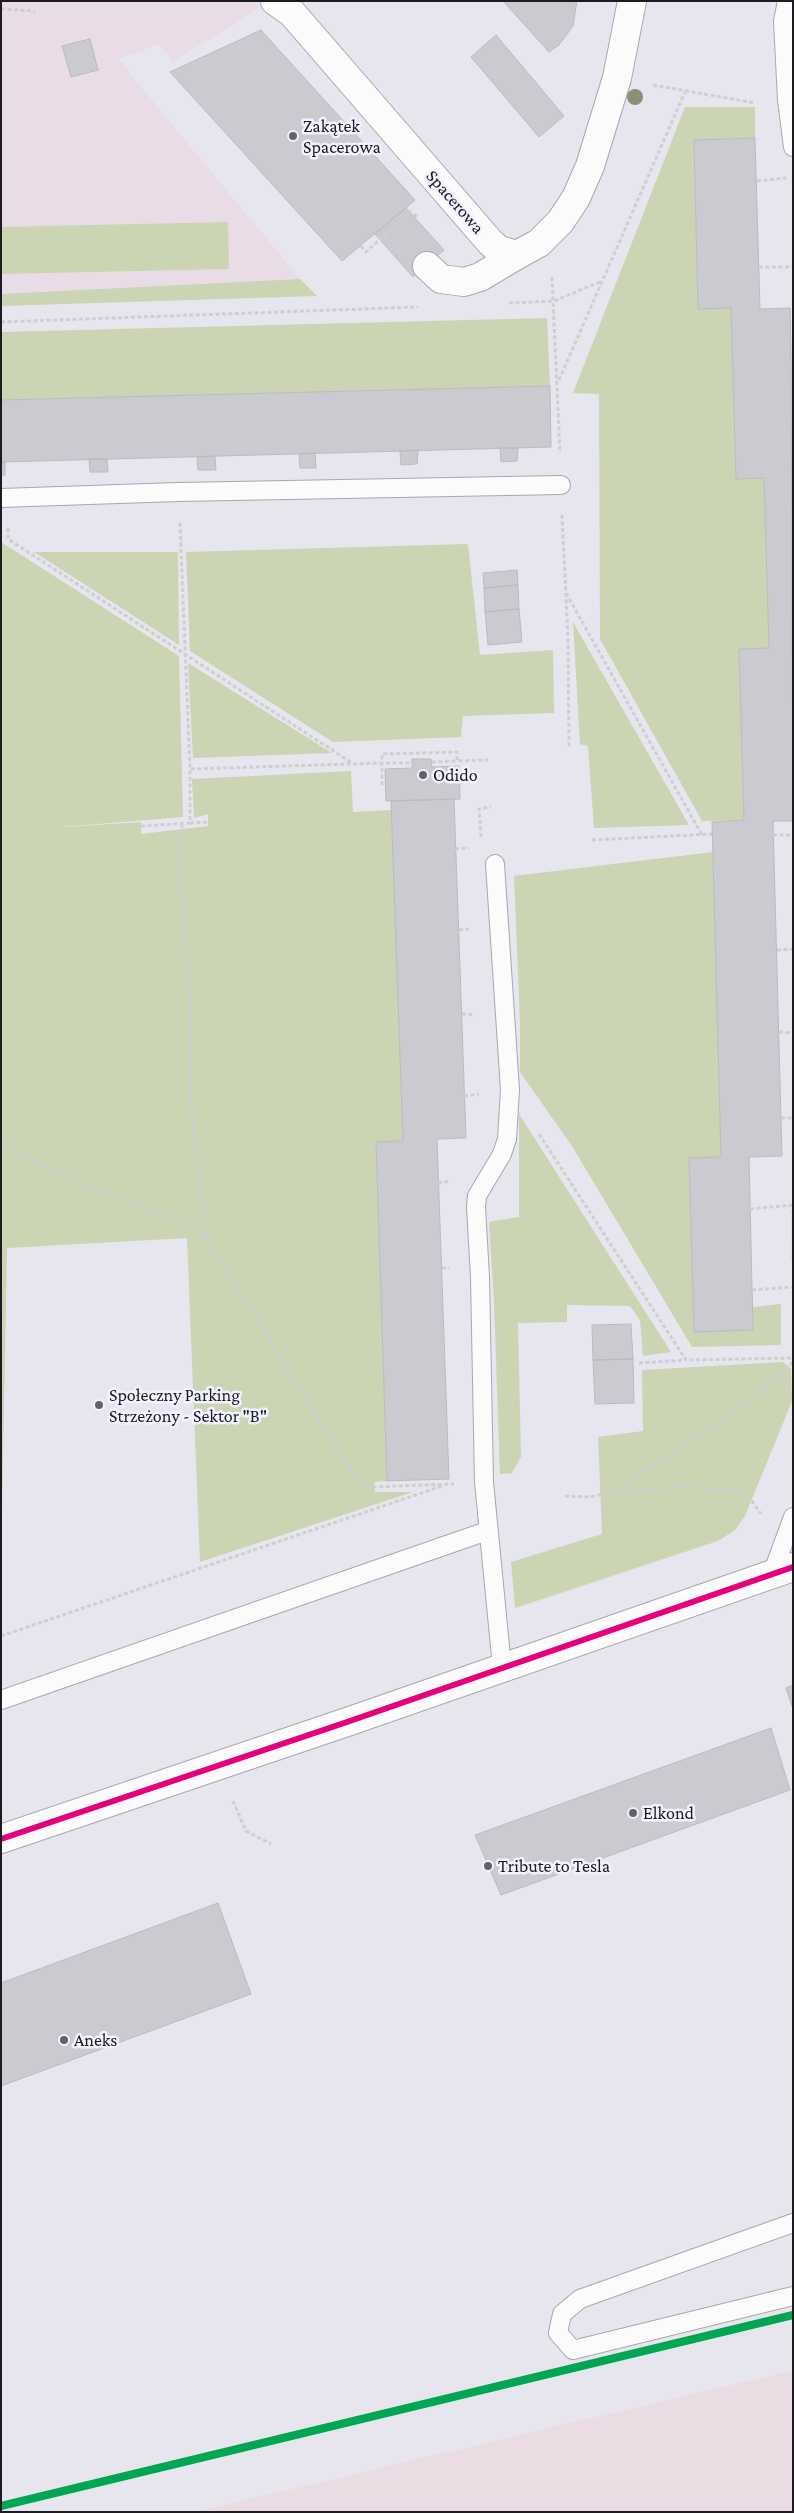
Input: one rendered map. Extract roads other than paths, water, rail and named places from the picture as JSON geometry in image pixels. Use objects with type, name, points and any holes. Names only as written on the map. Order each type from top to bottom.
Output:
[{"type":"main road","name":"Spacerowa","points":[[275,1],[292,13],[490,242],[499,250],[517,255]]},
{"type":"main road","points":[[427,266],[441,279],[451,282],[464,282],[480,277],[538,243],[560,222],[576,198],[590,166],[611,102],[622,60],[632,1]]},
{"type":"main road","points":[[1,1839],[338,1726],[782,1570]]},
{"type":"lane","points":[[787,1],[784,9],[784,31],[787,100],[793,147]]},
{"type":"lane","points":[[4,498],[178,492],[561,485]]},
{"type":"lane","points":[[495,864],[510,1090],[507,1139],[502,1154],[477,1196],[476,1207],[480,1277],[484,1482],[487,1531],[502,1667]]},
{"type":"lane","points":[[782,1570],[793,1517]]},
{"type":"lane","points":[[1,1700],[487,1531]]},
{"type":"lane","points":[[793,2223],[580,2299],[562,2314],[558,2333],[573,2350],[793,2296]]},
{"type":"place","name":"Zakątek Spacerowa","points":[[293,136]]},
{"type":"place","name":"Odido","points":[[423,775]]},
{"type":"place","name":"Społeczny Parking Strzeżony - Sektor \"B\"","points":[[99,1405]]},
{"type":"place","name":"Elkond","points":[[633,1813]]},
{"type":"place","name":"Tribute to Tesla","points":[[488,1866]]},
{"type":"place","name":"Aneks","points":[[64,2040]]}]
